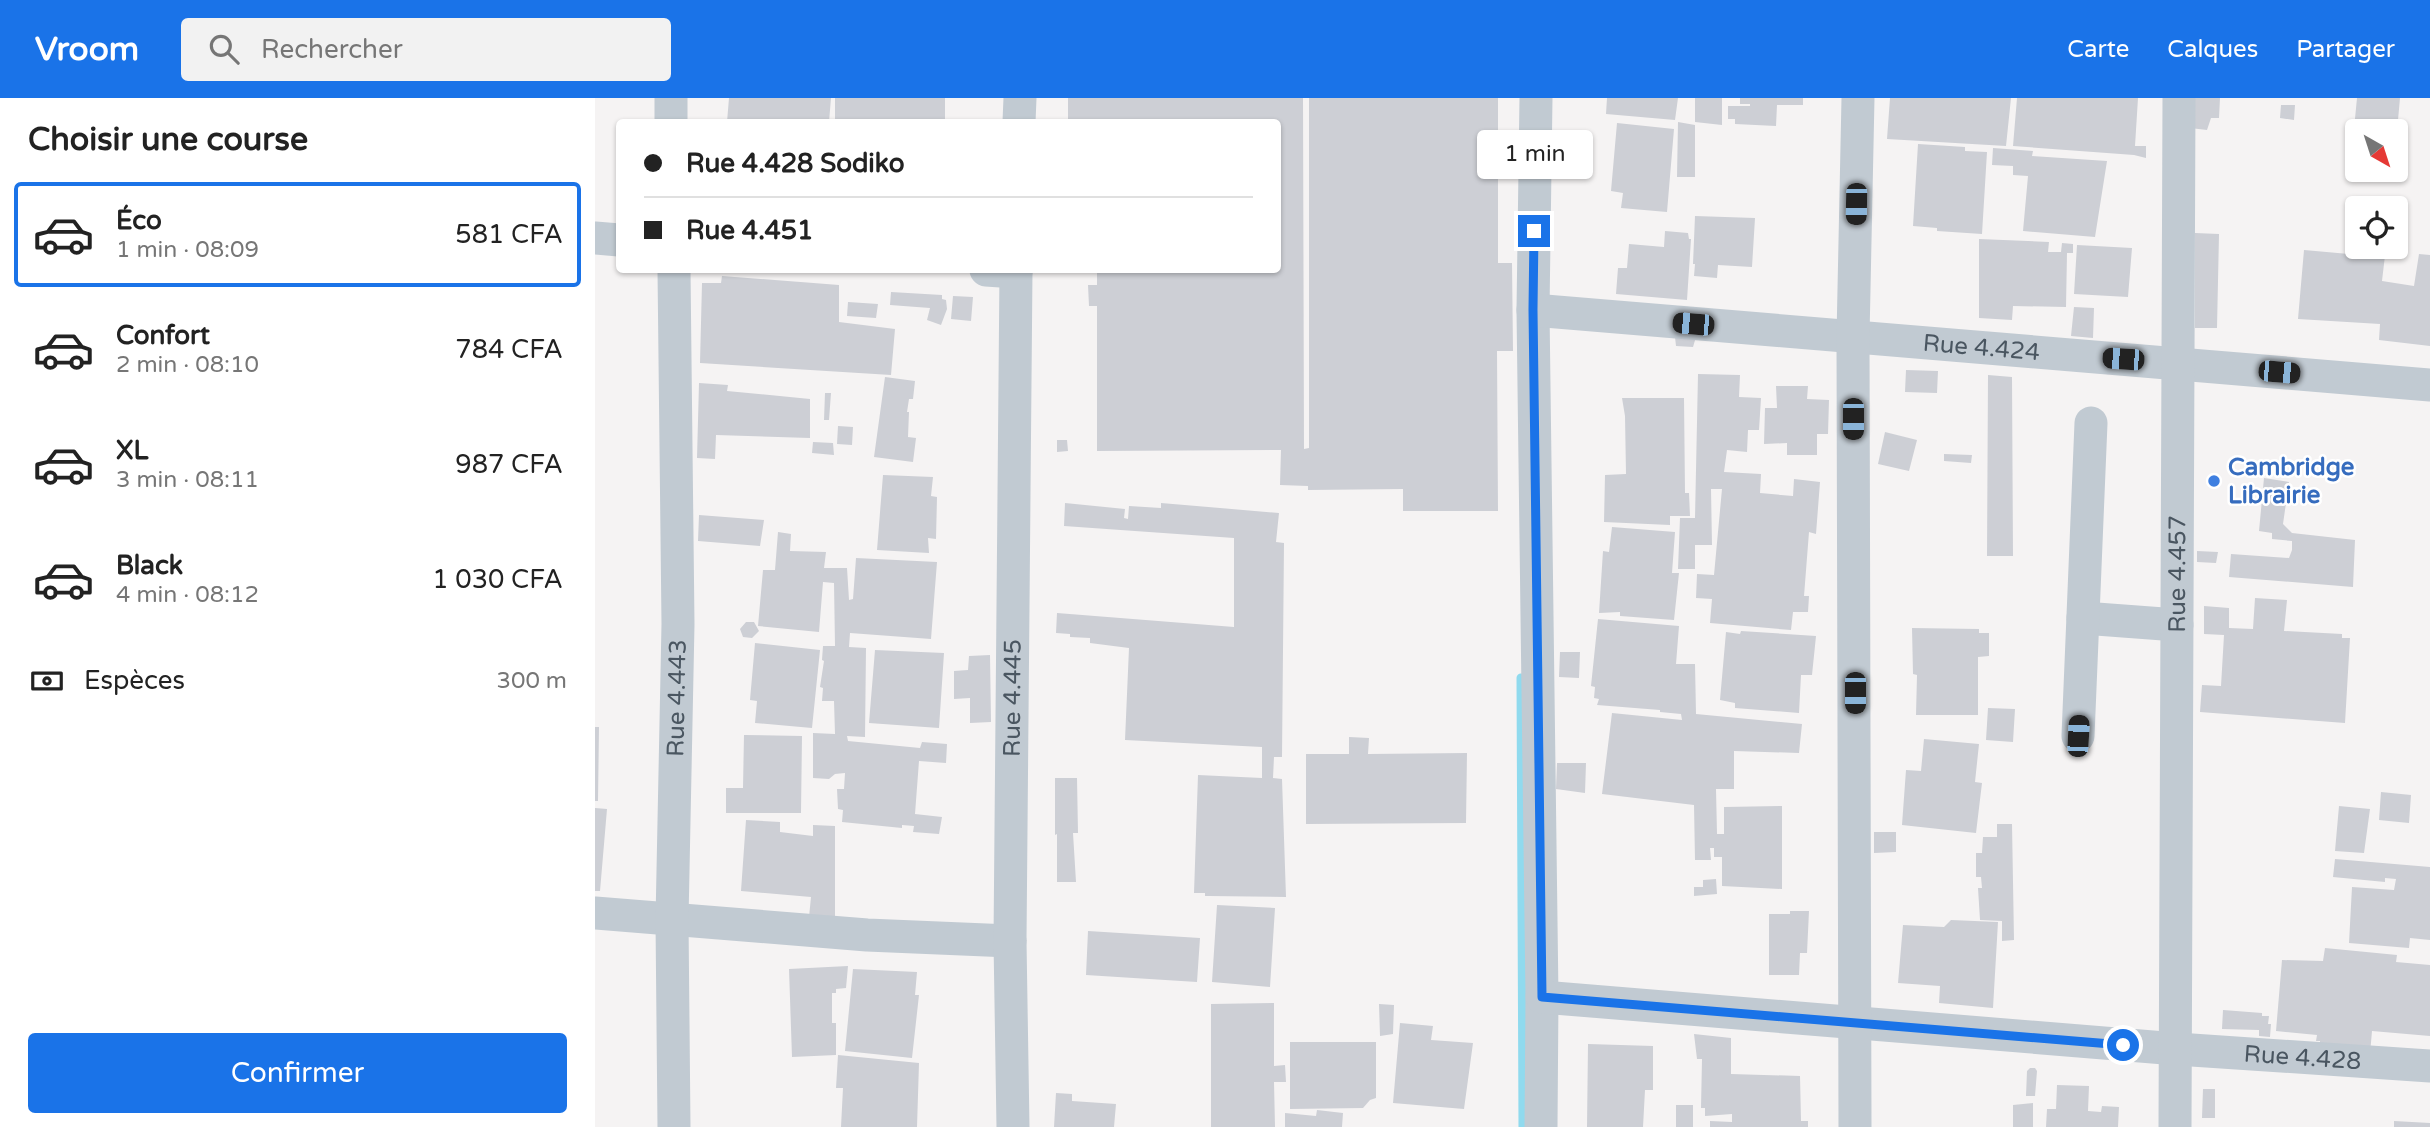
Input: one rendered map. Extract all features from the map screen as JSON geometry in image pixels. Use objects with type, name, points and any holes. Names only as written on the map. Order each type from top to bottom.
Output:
[{"type":"street","points":[[671,98],[671,119]]},
{"type":"street","points":[[1019,119],[1020,98]]},
{"type":"street","points":[[1536,98],[1533,310],[1542,997],[1541,1127]]},
{"type":"street","points":[[1855,1127],[1853,337],[1858,98]]},
{"type":"street","name":"Rue 4.457","points":[[2175,1127],[2179,98]]},
{"type":"street","points":[[595,238],[616,240]]},
{"type":"street","name":"Rue 4.443","points":[[674,273],[678,624],[672,920],[674,1127]]},
{"type":"street","name":"Rue 4.445","points":[[1006,273],[1013,1127]]},
{"type":"street","name":"Rue 4.424","points":[[1533,310],[2430,385]]},
{"type":"street","points":[[2078,736],[2091,423]]},
{"type":"street","points":[[2083,618],[2177,625]]},
{"type":"street","points":[[595,914],[867,935],[1010,941]]},
{"type":"street","name":"Rue 4.428","points":[[1542,997],[2177,1049],[2430,1066]]},
{"type":"building","points":[[729,98],[831,98],[829,119],[727,119]]},
{"type":"building","points":[[835,98],[945,98],[945,119],[835,119]]},
{"type":"building","points":[[1068,98],[1303,98],[1304,449],[1309,448],[1309,98],[1498,98],[1498,263],[1512,263],[1513,351],[1497,351],[1498,511],[1403,511],[1403,489],[1308,490],[1308,486],[1280,485],[1281,450],[1097,451],[1097,306],[1089,306],[1088,285],[1097,285],[1097,273],[1281,273],[1281,119],[1068,119]]},
{"type":"building","points":[[1607,98],[1678,98],[1675,120],[1606,114]]},
{"type":"building","points":[[1695,98],[1722,98],[1722,125],[1695,122]]},
{"type":"building","points":[[1740,98],[1803,98],[1803,105],[1777,105],[1776,126],[1735,124],[1735,119],[1728,119],[1728,106],[1750,106],[1740,104]]},
{"type":"building","points":[[1890,98],[2011,98],[2006,146],[1887,139]]},
{"type":"building","points":[[2017,98],[2138,98],[2135,146],[2146,146],[2146,158],[2013,146]]},
{"type":"building","points":[[2194,98],[2220,98],[2219,118],[2211,118],[2207,130],[2190,128]]},
{"type":"building","points":[[2357,98],[2400,98],[2398,119],[2355,119]]},
{"type":"building","points":[[2281,105],[2295,105],[2294,120],[2280,118]]},
{"type":"building","points":[[1678,122],[1695,125],[1695,177],[1677,177]]},
{"type":"building","points":[[1617,123],[1674,129],[1667,212],[1621,208],[1623,193],[1611,191]]},
{"type":"building","points":[[1918,144],[1965,147],[1965,151],[1987,152],[1982,234],[1937,231],[1937,228],[1913,226]]},
{"type":"building","points":[[1993,148],[2033,151],[2032,156],[2107,161],[2095,237],[2023,231],[2028,176],[2013,175],[2013,166],[1992,165]]},
{"type":"building","points":[[1695,216],[1755,218],[1752,267],[1718,265],[1717,278],[1694,276]]},
{"type":"building","points":[[1665,231],[1688,233],[1691,239],[1687,300],[1616,294],[1618,268],[1627,268],[1629,244],[1664,247]]},
{"type":"building","points":[[2195,233],[2219,234],[2217,328],[2195,328]]},
{"type":"building","points":[[1979,239],[2049,242],[2048,252],[2061,252],[2062,243],[2073,244],[2073,253],[2067,253],[2066,307],[2013,306],[2012,320],[1979,318]]},
{"type":"building","points":[[2077,245],[2132,248],[2128,297],[2074,294]]},
{"type":"building","points":[[2304,250],[2345,254],[2345,259],[2385,259],[2382,281],[2414,286],[2419,254],[2430,255],[2430,346],[2379,340],[2380,324],[2298,319]]},
{"type":"building","points":[[722,276],[839,285],[839,322],[895,329],[891,375],[700,363],[702,283],[721,283]]},
{"type":"building","points":[[891,292],[942,295],[947,309],[941,325],[927,320],[930,308],[890,305]]},
{"type":"building","points":[[953,296],[973,297],[971,321],[951,319]]},
{"type":"building","points":[[848,302],[878,304],[876,318],[847,316]]},
{"type":"building","points":[[2074,307],[2094,308],[2093,338],[2071,336]]},
{"type":"building","points":[[1675,337],[1696,337],[1693,347],[1676,346]]},
{"type":"building","points":[[1906,370],[1938,371],[1937,393],[1905,392]]},
{"type":"building","points":[[1698,374],[1740,375],[1739,397],[1761,398],[1759,430],[1748,430],[1747,452],[1727,450],[1724,472],[1761,474],[1760,493],[1793,496],[1794,479],[1820,482],[1816,534],[1809,532],[1804,596],[1809,596],[1808,612],[1793,612],[1791,630],[1710,623],[1712,599],[1696,598],[1697,574],[1714,575],[1722,489],[1711,489],[1712,545],[1695,545],[1695,569],[1678,569],[1680,518],[1695,518]]},
{"type":"building","points":[[1988,375],[2012,377],[2013,556],[1987,556]]},
{"type":"building","points":[[885,377],[915,381],[913,399],[909,399],[907,412],[908,437],[916,438],[913,462],[874,457]]},
{"type":"building","points":[[699,383],[728,385],[727,391],[810,399],[810,438],[716,435],[715,459],[697,458]]},
{"type":"building","points":[[1776,386],[1808,386],[1807,399],[1829,400],[1828,434],[1817,434],[1817,455],[1787,455],[1787,443],[1764,444],[1765,408],[1777,408]]},
{"type":"building","points":[[825,393],[831,393],[829,420],[824,420]]},
{"type":"building","points":[[1622,398],[1684,398],[1685,493],[1689,493],[1690,516],[1670,516],[1670,525],[1604,522],[1605,475],[1626,474]]},
{"type":"building","points":[[838,426],[853,427],[852,445],[837,444]]},
{"type":"building","points":[[1885,432],[1917,440],[1909,471],[1878,464]]},
{"type":"building","points":[[1057,440],[1067,440],[1068,451],[1057,452]]},
{"type":"building","points":[[813,442],[833,443],[834,455],[812,453]]},
{"type":"building","points":[[1944,454],[1972,455],[1971,463],[1944,461]]},
{"type":"building","points":[[883,475],[933,477],[931,496],[937,497],[936,539],[928,538],[929,553],[877,550]]},
{"type":"building","points":[[2264,478],[2289,482],[2283,524],[2292,533],[2355,540],[2353,587],[2229,577],[2231,554],[2289,558],[2292,550],[2292,541],[2272,539],[2272,533],[2259,531]]},
{"type":"building","points":[[1065,503],[1125,509],[1124,518],[1128,519],[1129,506],[1161,508],[1161,503],[1279,513],[1276,542],[1284,543],[1282,757],[1274,757],[1273,778],[1282,779],[1286,897],[1205,896],[1205,893],[1194,893],[1198,775],[1262,778],[1262,747],[1125,740],[1129,648],[1090,643],[1090,638],[1056,633],[1057,613],[1234,627],[1234,538],[1064,526]]},
{"type":"building","points":[[699,515],[764,520],[760,546],[698,541]]},
{"type":"building","points":[[1612,527],[1675,532],[1672,573],[1679,573],[1674,620],[1620,616],[1620,612],[1599,613],[1603,551],[1609,552]]},
{"type":"building","points":[[778,532],[791,534],[790,551],[826,552],[824,568],[847,568],[849,600],[853,599],[856,558],[937,562],[931,639],[850,633],[849,647],[866,648],[865,737],[847,736],[848,741],[920,748],[922,742],[947,744],[946,763],[919,761],[915,814],[942,817],[939,834],[913,832],[914,826],[902,825],[902,828],[842,822],[843,810],[838,809],[837,789],[844,789],[845,773],[835,774],[829,779],[813,778],[813,733],[835,734],[834,701],[822,701],[823,688],[820,687],[823,646],[835,646],[834,583],[823,582],[819,632],[758,626],[763,570],[775,570]]},
{"type":"building","points":[[2197,551],[2218,552],[2216,563],[2197,562]]},
{"type":"building","points":[[2255,598],[2287,600],[2284,631],[2342,634],[2342,638],[2350,638],[2345,723],[2200,712],[2202,685],[2221,686],[2224,635],[2204,634],[2204,606],[2229,608],[2229,628],[2253,629]]},
{"type":"building","points":[[1598,619],[1679,626],[1676,664],[1695,664],[1696,714],[1802,724],[1799,753],[1734,751],[1734,789],[1716,789],[1717,834],[1724,834],[1724,807],[1782,806],[1782,889],[1722,886],[1722,857],[1714,857],[1714,848],[1710,848],[1711,860],[1695,860],[1694,805],[1602,794],[1612,713],[1682,720],[1681,714],[1660,710],[1597,705],[1599,699],[1594,698],[1595,687],[1591,686]]},
{"type":"building","points":[[746,622],[754,622],[759,631],[752,638],[743,637],[740,629]]},
{"type":"building","points":[[1912,628],[1979,629],[1979,633],[1989,633],[1989,656],[1978,657],[1978,715],[1916,715],[1917,675],[1913,674]]},
{"type":"building","points":[[1741,631],[1816,636],[1812,675],[1801,675],[1799,713],[1735,708],[1735,703],[1720,700],[1726,632],[1740,634]]},
{"type":"building","points":[[755,643],[820,650],[812,728],[755,723],[757,701],[750,700]]},
{"type":"building","points":[[875,650],[944,653],[939,728],[869,723]]},
{"type":"building","points":[[1560,652],[1580,652],[1579,678],[1559,677]]},
{"type":"building","points":[[990,655],[991,722],[970,723],[970,698],[954,699],[954,671],[968,670],[969,656]]},
{"type":"building","points":[[1988,708],[2015,709],[2013,742],[1986,740]]},
{"type":"building","points":[[595,727],[599,727],[598,801],[595,801]]},
{"type":"building","points":[[744,735],[802,736],[801,813],[726,813],[726,788],[743,788]]},
{"type":"building","points":[[1349,737],[1369,738],[1368,754],[1467,753],[1466,823],[1306,824],[1306,754],[1349,754]]},
{"type":"building","points":[[1924,739],[1979,744],[1975,782],[1982,783],[1976,833],[1902,825],[1906,770],[1921,771]]},
{"type":"building","points":[[1557,763],[1586,763],[1585,793],[1556,789]]},
{"type":"building","points":[[1055,778],[1077,778],[1078,833],[1073,833],[1076,882],[1057,882]]},
{"type":"building","points":[[2381,792],[2411,795],[2409,823],[2379,820]]},
{"type":"building","points":[[2339,806],[2370,809],[2364,853],[2335,851]]},
{"type":"building","points":[[595,808],[607,809],[600,891],[595,891]]},
{"type":"building","points":[[746,820],[780,822],[780,832],[813,836],[813,825],[835,826],[835,918],[809,917],[811,897],[741,891]]},
{"type":"building","points":[[1997,824],[2012,824],[2014,940],[2002,941],[2002,921],[1980,920],[1978,888],[1982,888],[1981,877],[1976,877],[1976,853],[1982,853],[1983,837],[1997,837]]},
{"type":"building","points":[[1874,832],[1896,832],[1896,852],[1874,853]]},
{"type":"building","points":[[2335,859],[2430,867],[2430,940],[2410,938],[2409,948],[2349,943],[2352,887],[2394,890],[2396,879],[2385,878],[2385,882],[2333,877]]},
{"type":"building","points":[[1716,879],[1717,894],[1694,896],[1694,887],[1703,887],[1703,880]]},
{"type":"building","points":[[1217,905],[1275,908],[1270,987],[1212,982]]},
{"type":"building","points":[[1790,911],[1809,911],[1807,953],[1800,953],[1799,975],[1769,975],[1769,914],[1790,914]]},
{"type":"building","points":[[1951,920],[1998,922],[1993,1008],[1939,1003],[1940,986],[1898,983],[1903,925],[1944,927]]},
{"type":"building","points":[[1088,931],[1200,938],[1197,982],[1086,975]]},
{"type":"building","points":[[2325,948],[2397,955],[2396,962],[2430,965],[2430,1036],[2372,1031],[2370,1054],[2320,1051],[2317,1035],[2276,1031],[2282,960],[2323,961]]},
{"type":"building","points":[[848,966],[846,988],[836,989],[836,993],[832,993],[836,1055],[792,1057],[789,969]]},
{"type":"building","points":[[853,969],[917,972],[915,995],[919,995],[912,1058],[845,1051]]},
{"type":"building","points":[[1274,1003],[1274,1066],[1285,1065],[1286,1082],[1274,1082],[1275,1127],[1211,1127],[1211,1004]]},
{"type":"building","points":[[1379,1004],[1394,1005],[1393,1034],[1380,1036]]},
{"type":"building","points":[[2223,1010],[2269,1016],[2270,1037],[2259,1036],[2259,1030],[2222,1029]]},
{"type":"building","points":[[1400,1023],[1433,1026],[1431,1040],[1473,1043],[1464,1109],[1393,1103]]},
{"type":"building","points":[[1694,1034],[1731,1038],[1731,1074],[1800,1076],[1801,1121],[1808,1121],[1808,1127],[1710,1127],[1710,1121],[1732,1122],[1732,1114],[1705,1116],[1705,1108],[1701,1108],[1702,1059],[1697,1059]]},
{"type":"building","points":[[1290,1042],[1376,1042],[1376,1098],[1363,1108],[1290,1109]]},
{"type":"building","points":[[1588,1044],[1653,1046],[1653,1090],[1645,1090],[1643,1127],[1587,1127]]},
{"type":"building","points":[[838,1055],[919,1063],[917,1127],[841,1127],[843,1088],[836,1088]]},
{"type":"building","points":[[2030,1068],[2037,1071],[2035,1096],[2026,1096],[2027,1071]]},
{"type":"building","points":[[2057,1085],[2089,1086],[2088,1111],[2101,1112],[2102,1106],[2119,1107],[2118,1127],[2046,1127],[2047,1109],[2056,1109]]},
{"type":"building","points":[[2203,1089],[2215,1089],[2215,1118],[2202,1118]]},
{"type":"building","points":[[1056,1093],[1072,1094],[1072,1101],[1116,1104],[1114,1127],[1054,1127]]},
{"type":"building","points":[[2033,1103],[2033,1127],[2013,1127],[2013,1105]]},
{"type":"building","points":[[1676,1105],[1693,1105],[1693,1127],[1676,1127]]},
{"type":"building","points":[[1317,1110],[1343,1113],[1342,1127],[1285,1127],[1285,1113],[1316,1116]]},
{"type":"building","points":[[2394,1121],[2430,1123],[2430,1127],[2394,1127]]},
{"type":"waterway","points":[[1521,678],[1523,1127]]},
{"type":"place","name":"Cambridge Librairie","points":[[2214,481]]},
{"type":"route","points":[[1534,231],[1542,997],[2123,1045]]}]
